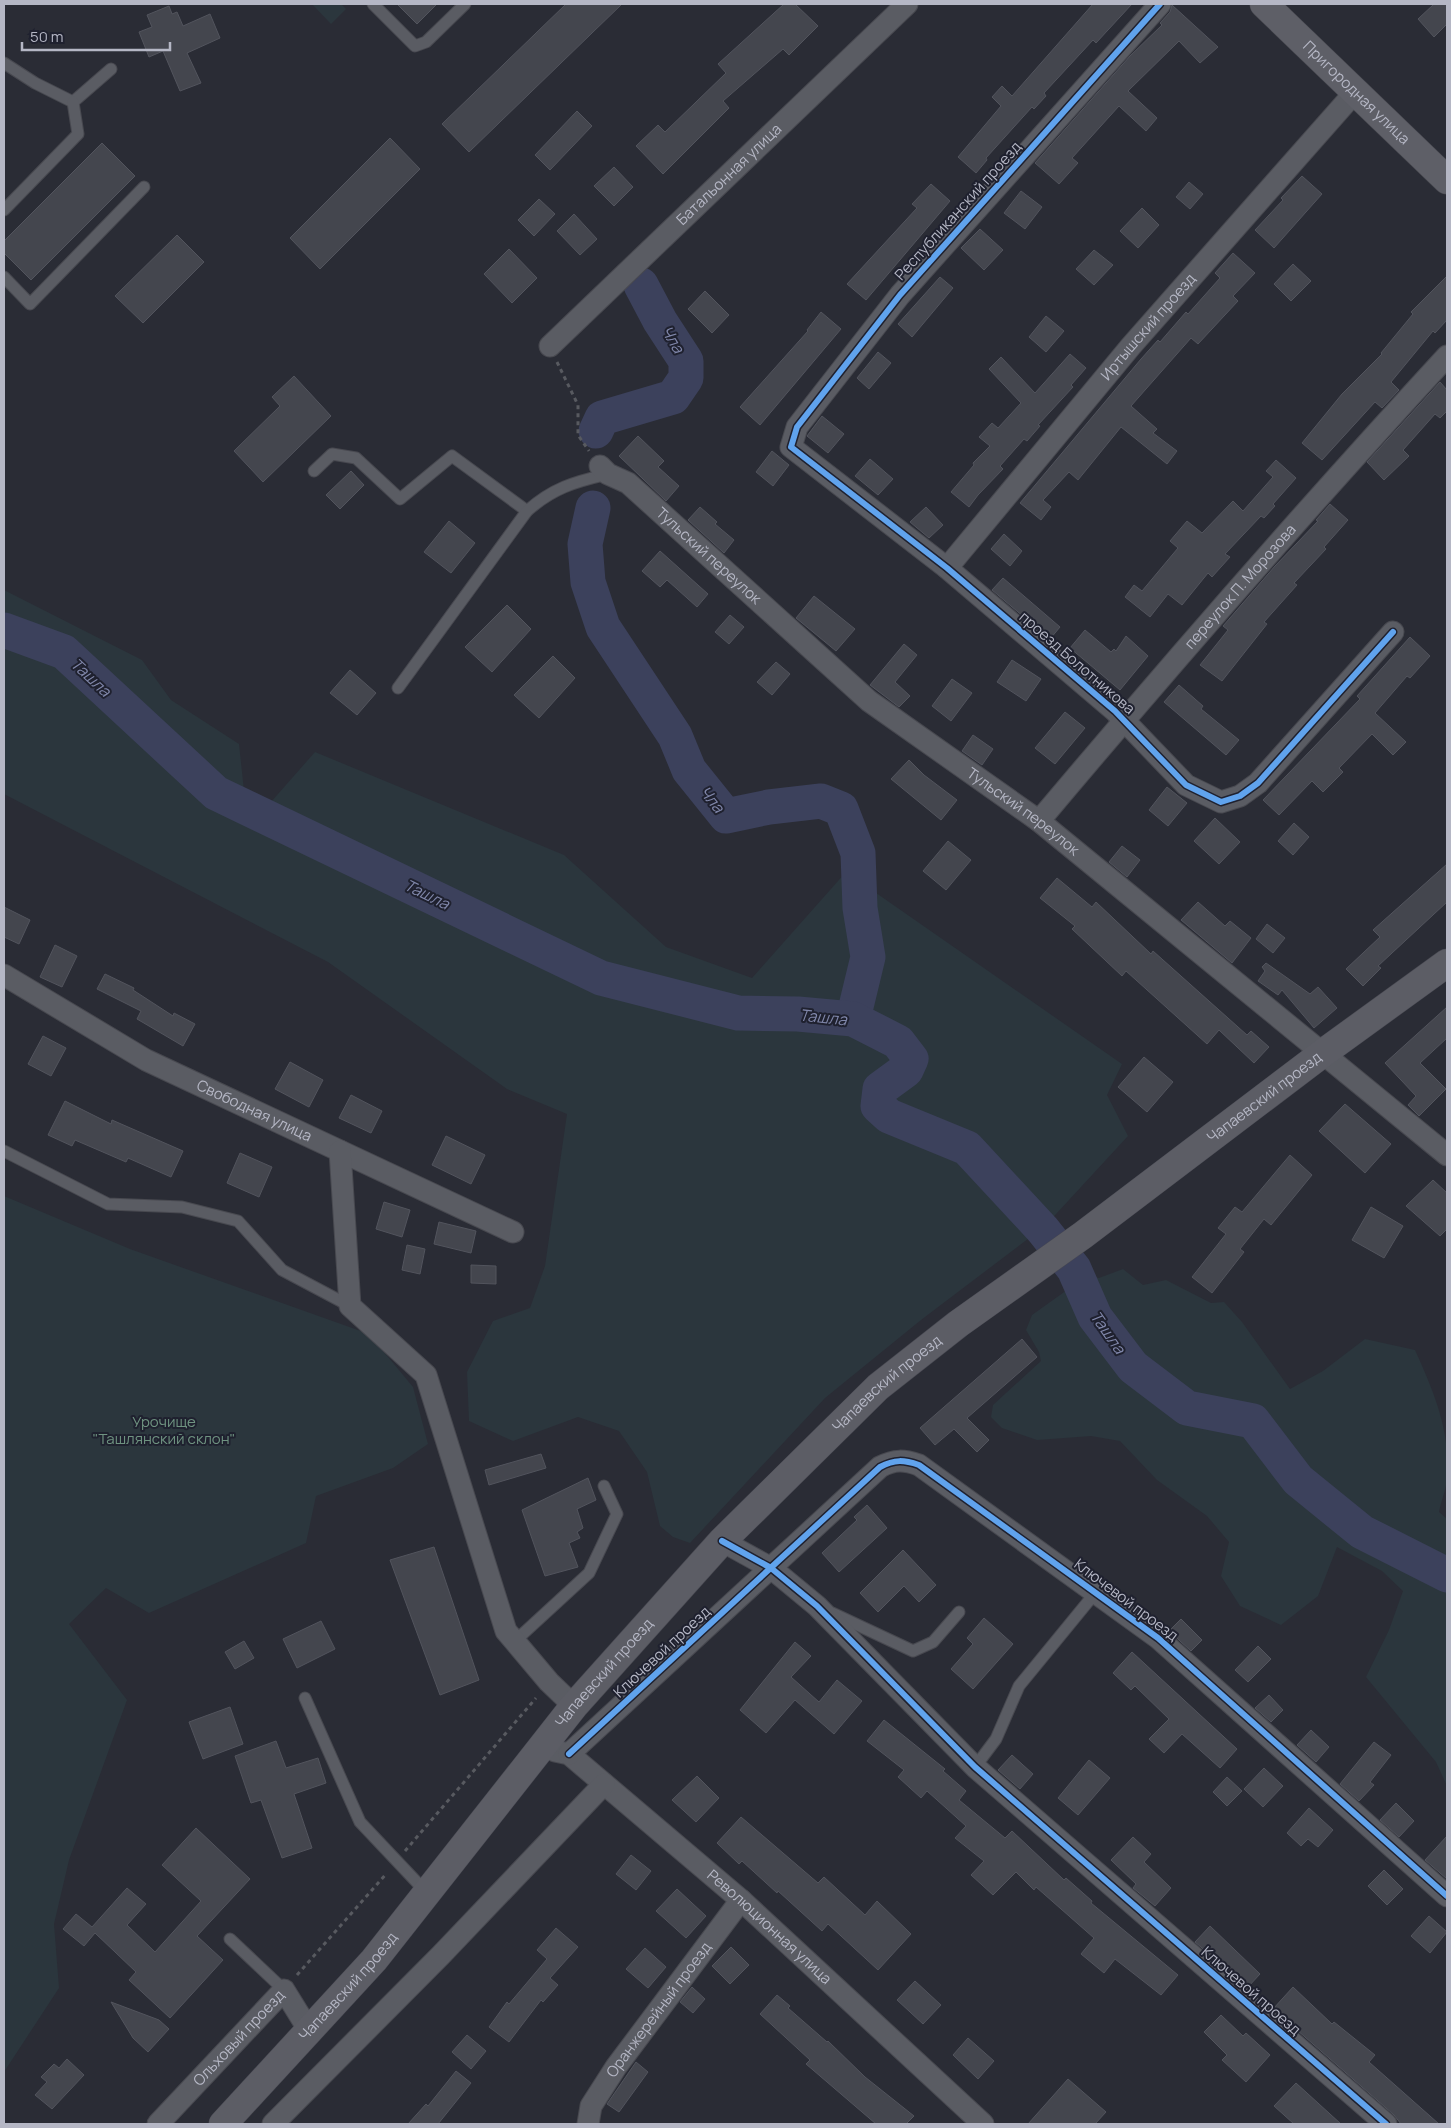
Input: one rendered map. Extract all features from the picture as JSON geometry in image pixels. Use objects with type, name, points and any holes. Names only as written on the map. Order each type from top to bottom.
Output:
[{"type":"main road","name":"Чапаевский проезд","points":[[223,2124],[310,2032],[374,1960],[574,1706],[722,1541],[878,1387],[958,1324],[1083,1235],[1323,1053],[1447,963]]},
{"type":"street","name":"Батальонная улица","points":[[550,346],[907,4]]},
{"type":"street","name":"Республиканский проезд","points":[[791,447],[797,427],[900,295],[1160,4]]},
{"type":"street","name":"Пригородная улица","points":[[1264,4],[1447,180]]},
{"type":"street","name":"Иртышский проезд","points":[[948,568],[1131,346],[1356,91]]},
{"type":"street","name":"переулок П. Морозова","points":[[1039,821],[1124,720],[1348,464],[1447,356]]},
{"type":"street","name":"проезд Болотникова","points":[[791,447],[948,568],[1124,720],[1186,785],[1221,802],[1240,796],[1258,783],[1393,632]]},
{"type":"street","name":"Тульский переулок","points":[[604,470],[628,483],[870,701],[1039,821],[1447,1155]]},
{"type":"street","name":"Свободная улица","points":[[4,975],[146,1060],[513,1232]]},
{"type":"street","points":[[340,1150],[350,1306],[426,1375],[506,1631],[549,1682],[574,1706]]},
{"type":"street","name":"Ключевой проезд","points":[[569,1754],[880,1467],[891,1461],[905,1460],[919,1466],[1158,1638],[1447,1896]]},
{"type":"street","name":"Ключевой проезд","points":[[722,1541],[771,1568],[817,1606],[975,1767],[1386,2124]]},
{"type":"street","name":"Революционная улица","points":[[542,1748],[569,1754],[741,1900],[983,2124]]},
{"type":"street","points":[[272,2124],[441,1955],[604,1784]]},
{"type":"street","name":"Оранжерейный проезд","points":[[588,2124],[591,2106],[616,2067],[741,1900]]},
{"type":"street","name":"Ольховый проезд","points":[[158,2124],[284,1990],[310,2032]]},
{"type":"lane","points":[[374,4],[415,46],[426,42],[466,4]]},
{"type":"lane","points":[[4,63],[35,83],[73,102]]},
{"type":"lane","points":[[73,102],[111,69]]},
{"type":"lane","points":[[4,210],[78,134],[73,102]]},
{"type":"lane","points":[[4,277],[30,304],[144,187]]},
{"type":"lane","points":[[314,471],[332,454],[356,458],[400,499],[452,456],[527,511]]},
{"type":"lane","points":[[398,688],[527,511],[546,495],[604,470]]},
{"type":"lane","points":[[4,1150],[108,1204],[182,1207],[238,1221],[282,1270],[350,1306]]},
{"type":"lane","points":[[515,1641],[589,1573],[617,1514],[604,1486]]},
{"type":"lane","points":[[975,1767],[996,1739],[1019,1686],[1096,1592]]},
{"type":"lane","points":[[817,1606],[913,1651],[933,1642],[959,1612]]},
{"type":"lane","points":[[306,1698],[360,1822],[398,1860],[427,1893]]},
{"type":"lane","points":[[230,1939],[284,1990]]},
{"type":"path","points":[[550,346],[578,405],[578,435],[604,470]]},
{"type":"path","points":[[284,1990],[398,1860],[549,1682]]},
{"type":"green space","points":[[312,4],[341,4],[346,9],[331,24]]},
{"type":"green space","points":[[4,590],[142,660],[171,700],[239,744],[248,828],[315,752],[564,855],[666,947],[752,978],[846,872],[1122,1064],[1107,1095],[1128,1136],[1045,1226],[921,1320],[825,1398],[690,1543],[673,1537],[660,1526],[647,1472],[619,1431],[578,1417],[513,1441],[469,1421],[467,1372],[493,1321],[530,1308],[545,1266],[567,1114],[507,1089],[328,962],[4,794]]},
{"type":"green space","name":"Урочище \"Ташлянский склон\"","points":[[4,1196],[130,1249],[369,1334],[413,1387],[428,1444],[393,1468],[316,1496],[306,1543],[149,1613],[106,1588],[69,1624],[127,1700],[69,1860],[54,1924],[59,1988],[4,2072]]},
{"type":"green space","points":[[1123,1269],[1143,1285],[1166,1280],[1211,1303],[1224,1302],[1242,1322],[1290,1389],[1323,1371],[1365,1339],[1415,1350],[1429,1381],[1440,1413],[1448,1462],[1446,1487],[1439,1512],[1447,1519],[1447,1786],[1436,1762],[1366,1677],[1389,1630],[1403,1591],[1382,1571],[1337,1547],[1318,1596],[1281,1625],[1240,1606],[1221,1576],[1229,1542],[1207,1516],[1157,1480],[1120,1441],[1091,1436],[1037,1440],[1002,1428],[991,1417],[993,1405],[1041,1361],[1039,1352],[1026,1330],[1032,1315],[1088,1275],[1099,1278]]},
{"type":"building","points":[[397,4],[437,4],[417,24]]},
{"type":"building","points":[[566,4],[622,4],[469,152],[442,124]]},
{"type":"building","points":[[784,4],[795,4],[818,26],[789,55],[783,49],[723,101],[729,108],[663,174],[636,146],[658,125],[665,132],[726,73],[718,64]]},
{"type":"building","points":[[1093,4],[1132,4],[1096,43],[1093,40],[1044,93],[1046,96],[1034,109],[1032,107],[986,158],[987,160],[976,173],[958,157],[1001,106],[992,97],[1002,86],[1012,96]]},
{"type":"building","points":[[1434,4],[1447,4],[1447,24],[1434,37],[1418,19]]},
{"type":"building","points":[[1172,5],[1218,47],[1200,63],[1179,41],[1128,91],[1157,118],[1146,131],[1119,106],[1072,158],[1078,163],[1059,184],[1035,163],[1130,56],[1162,25],[1160,23],[1170,12]]},
{"type":"building","points":[[169,6],[172,14],[177,12],[183,26],[210,14],[220,38],[187,53],[201,83],[180,91],[163,51],[149,57],[139,32],[152,27],[147,15]]},
{"type":"building","points":[[577,111],[592,126],[550,170],[535,155]]},
{"type":"building","points":[[390,138],[420,169],[320,269],[290,238]]},
{"type":"building","points":[[102,143],[135,176],[31,280],[4,253],[4,241]]},
{"type":"building","points":[[614,167],[633,187],[614,206],[594,186]]},
{"type":"building","points":[[1302,176],[1322,194],[1274,248],[1255,230]]},
{"type":"building","points":[[1189,182],[1203,194],[1190,209],[1176,197]]},
{"type":"building","points":[[931,184],[950,201],[866,300],[847,284],[917,208],[912,204]]},
{"type":"building","points":[[1021,191],[1042,207],[1025,229],[1004,213]]},
{"type":"building","points":[[539,199],[555,214],[534,236],[518,220]]},
{"type":"building","points":[[1142,208],[1159,225],[1138,248],[1120,231]]},
{"type":"building","points":[[574,214],[597,239],[580,255],[557,231]]},
{"type":"building","points":[[980,229],[1003,250],[984,270],[961,248]]},
{"type":"building","points":[[177,235],[204,262],[143,323],[115,296]]},
{"type":"building","points":[[509,249],[537,278],[512,303],[484,274]]},
{"type":"building","points":[[1094,250],[1113,265],[1094,285],[1076,269]]},
{"type":"building","points":[[1233,253],[1255,273],[1233,296],[1238,301],[1198,344],[1191,338],[1131,406],[1157,429],[1153,433],[1177,451],[1167,464],[1121,427],[1078,480],[1069,472],[1043,500],[1051,507],[1041,520],[1020,503],[1141,359],[1158,340],[1160,342],[1186,312],[1188,314],[1220,278],[1215,273]]},
{"type":"building","points":[[1293,264],[1311,281],[1291,301],[1274,284]]},
{"type":"building","points":[[1447,276],[1447,320],[1435,333],[1433,331],[1391,382],[1399,390],[1382,408],[1375,402],[1322,460],[1302,443],[1342,394],[1382,354],[1413,314],[1411,312]]},
{"type":"building","points":[[940,277],[953,288],[912,337],[898,324]]},
{"type":"building","points":[[705,291],[729,315],[712,333],[688,309]]},
{"type":"building","points":[[821,312],[841,329],[760,425],[740,407],[808,331]]},
{"type":"building","points":[[1046,316],[1064,331],[1046,352],[1029,337]]},
{"type":"building","points":[[878,352],[891,363],[869,389],[857,378]]},
{"type":"building","points":[[1070,354],[1086,368],[1071,385],[1073,387],[1038,425],[1040,426],[1027,441],[1024,439],[1000,466],[1003,469],[969,507],[951,492],[974,465],[973,463],[990,446],[979,437],[992,423],[998,428],[1021,403],[989,369],[1001,357],[1035,393]]},
{"type":"building","points":[[294,376],[331,416],[263,482],[234,451],[280,406],[272,397]]},
{"type":"building","points":[[1440,382],[1447,390],[1447,411],[1440,418],[1435,414],[1403,450],[1409,456],[1384,480],[1367,462]]},
{"type":"building","points":[[822,416],[844,434],[828,453],[807,436]]},
{"type":"building","points":[[638,436],[664,461],[658,467],[679,486],[666,501],[619,456]]},
{"type":"building","points":[[772,451],[789,465],[773,486],[756,472]]},
{"type":"building","points":[[870,459],[893,479],[878,495],[855,476]]},
{"type":"building","points":[[1276,460],[1296,478],[1273,504],[1275,506],[1264,518],[1261,516],[1225,554],[1230,557],[1212,577],[1208,573],[1182,605],[1168,594],[1150,617],[1125,597],[1134,585],[1142,591],[1178,548],[1170,541],[1187,521],[1202,533],[1233,501],[1243,511],[1273,477],[1266,471]]},
{"type":"building","points":[[351,471],[364,485],[340,509],[326,495]]},
{"type":"building","points":[[1330,504],[1348,520],[1324,547],[1326,549],[1294,583],[1297,585],[1264,622],[1267,624],[1222,681],[1200,665],[1228,630],[1223,626],[1275,566],[1318,521],[1316,520]]},
{"type":"building","points":[[700,507],[717,522],[715,524],[734,540],[724,553],[688,520]]},
{"type":"building","points":[[926,507],[943,525],[929,538],[910,522]]},
{"type":"building","points":[[449,521],[475,543],[451,573],[424,552]]},
{"type":"building","points":[[1004,534],[1022,551],[1010,566],[991,549]]},
{"type":"building","points":[[660,551],[708,594],[697,607],[667,580],[660,587],[642,571]]},
{"type":"building","points":[[1003,578],[1060,627],[1050,639],[992,590]]},
{"type":"building","points":[[814,596],[855,629],[836,651],[796,618]]},
{"type":"building","points":[[507,605],[531,629],[492,672],[465,647]]},
{"type":"building","points":[[730,615],[744,627],[729,644],[715,632]]},
{"type":"building","points":[[1085,630],[1111,652],[1114,649],[1116,651],[1126,636],[1148,656],[1120,690],[1070,648]]},
{"type":"building","points":[[1410,637],[1430,656],[1410,678],[1407,676],[1375,713],[1406,742],[1393,755],[1372,734],[1339,768],[1343,772],[1323,792],[1312,781],[1279,815],[1263,800],[1360,699],[1357,696]]},
{"type":"building","points":[[904,644],[917,655],[895,682],[910,696],[899,707],[870,685]]},
{"type":"building","points":[[553,656],[575,678],[539,718],[514,695]]},
{"type":"building","points":[[1012,660],[1041,679],[1026,701],[997,682]]},
{"type":"building","points":[[776,662],[790,674],[772,695],[757,682]]},
{"type":"building","points":[[350,670],[376,693],[357,715],[330,693]]},
{"type":"building","points":[[952,679],[972,693],[951,721],[932,706]]},
{"type":"building","points":[[1179,685],[1203,706],[1201,709],[1239,740],[1226,755],[1164,702]]},
{"type":"building","points":[[1065,712],[1085,728],[1055,764],[1035,748]]},
{"type":"building","points":[[973,735],[993,749],[982,765],[962,751]]},
{"type":"building","points":[[909,760],[924,775],[957,800],[941,820],[891,779]]},
{"type":"building","points":[[1167,787],[1187,803],[1168,826],[1149,810]]},
{"type":"building","points":[[1215,818],[1240,842],[1219,864],[1194,841]]},
{"type":"building","points":[[1294,823],[1309,837],[1293,855],[1278,841]]},
{"type":"building","points":[[948,841],[971,860],[946,890],[923,871]]},
{"type":"building","points":[[1122,846],[1140,860],[1127,877],[1109,862]]},
{"type":"building","points":[[1447,864],[1447,902],[1378,966],[1381,968],[1363,986],[1346,969],[1380,937],[1373,930]]},
{"type":"building","points":[[1057,878],[1092,907],[1096,902],[1151,954],[1153,951],[1247,1035],[1251,1031],[1269,1047],[1254,1063],[1219,1030],[1207,1044],[1126,971],[1122,976],[1072,929],[1075,926],[1040,898]]},
{"type":"building","points":[[1198,902],[1225,926],[1230,921],[1251,938],[1232,963],[1181,920]]},
{"type":"building","points":[[4,907],[30,920],[19,944],[4,937]]},
{"type":"building","points":[[1267,924],[1285,938],[1273,953],[1256,939]]},
{"type":"building","points":[[55,945],[77,956],[62,987],[40,977]]},
{"type":"building","points":[[1266,963],[1310,994],[1318,987],[1337,1008],[1314,1028],[1282,990],[1278,995],[1258,981],[1265,971],[1262,967]]},
{"type":"building","points":[[105,974],[134,988],[133,990],[173,1016],[174,1013],[195,1024],[183,1046],[137,1019],[141,1011],[97,989]]},
{"type":"building","points":[[1447,1007],[1447,1038],[1420,1063],[1446,1089],[1419,1116],[1408,1105],[1416,1096],[1385,1063]]},
{"type":"building","points":[[43,1036],[66,1048],[51,1076],[28,1064]]},
{"type":"building","points":[[1144,1057],[1173,1082],[1147,1112],[1118,1087]]},
{"type":"building","points":[[290,1062],[323,1080],[309,1107],[275,1089]]},
{"type":"building","points":[[351,1095],[382,1111],[371,1133],[339,1118]]},
{"type":"building","points":[[65,1101],[111,1124],[112,1120],[183,1151],[171,1177],[128,1158],[126,1162],[75,1140],[72,1146],[48,1135]]},
{"type":"building","points":[[1345,1104],[1391,1144],[1365,1173],[1319,1131]]},
{"type":"building","points":[[446,1136],[485,1155],[471,1184],[432,1165]]},
{"type":"building","points":[[240,1153],[272,1167],[259,1197],[227,1183]]},
{"type":"building","points":[[1290,1155],[1312,1175],[1271,1225],[1264,1219],[1240,1249],[1244,1252],[1212,1293],[1192,1277],[1226,1234],[1218,1228],[1235,1207],[1242,1212]]},
{"type":"building","points":[[1433,1180],[1447,1193],[1447,1229],[1440,1236],[1406,1206]]},
{"type":"building","points":[[384,1202],[410,1210],[402,1237],[376,1229]]},
{"type":"building","points":[[1371,1207],[1403,1226],[1384,1258],[1352,1240]]},
{"type":"building","points":[[439,1222],[476,1231],[471,1253],[434,1244]]},
{"type":"building","points":[[407,1245],[425,1249],[420,1274],[402,1270]]},
{"type":"building","points":[[471,1265],[496,1266],[496,1284],[471,1283]]},
{"type":"building","points":[[1022,1339],[1037,1357],[967,1418],[989,1440],[977,1452],[954,1429],[935,1445],[920,1428]]},
{"type":"building","points":[[541,1454],[546,1468],[489,1485],[485,1470]]},
{"type":"building","points":[[588,1478],[596,1500],[577,1509],[583,1528],[577,1532],[580,1538],[569,1543],[578,1567],[545,1576],[522,1510]]},
{"type":"building","points":[[867,1505],[887,1528],[839,1572],[822,1553],[857,1520],[854,1517]]},
{"type":"building","points":[[434,1547],[479,1680],[440,1695],[390,1560]]},
{"type":"building","points":[[903,1550],[936,1585],[919,1602],[904,1586],[878,1612],[860,1593]]},
{"type":"building","points":[[984,1618],[1013,1644],[973,1689],[951,1669],[973,1644],[967,1638]]},
{"type":"building","points":[[1181,1619],[1202,1640],[1191,1651],[1169,1631]]},
{"type":"building","points":[[321,1621],[335,1649],[297,1668],[283,1639]]},
{"type":"building","points":[[244,1641],[254,1658],[235,1669],[225,1652]]},
{"type":"building","points":[[795,1642],[811,1656],[791,1677],[819,1702],[837,1680],[862,1701],[834,1734],[795,1700],[766,1733],[740,1710]]},
{"type":"building","points":[[1258,1646],[1271,1659],[1248,1682],[1235,1670]]},
{"type":"building","points":[[1132,1652],[1237,1749],[1220,1768],[1182,1734],[1164,1753],[1149,1739],[1169,1719],[1135,1686],[1131,1690],[1113,1673]]},
{"type":"building","points":[[1269,1695],[1283,1710],[1271,1722],[1255,1708]]},
{"type":"building","points":[[230,1707],[243,1744],[203,1759],[189,1722]]},
{"type":"building","points":[[884,1720],[945,1769],[943,1771],[966,1791],[959,1800],[1005,1838],[1012,1831],[1064,1880],[1066,1878],[1092,1901],[1091,1903],[1178,1975],[1161,1995],[1115,1959],[1104,1973],[1081,1954],[1094,1938],[1036,1887],[1034,1890],[1016,1872],[993,1895],[971,1875],[984,1861],[955,1838],[966,1826],[927,1791],[921,1798],[898,1777],[904,1770],[867,1741]]},
{"type":"building","points":[[1311,1730],[1329,1747],[1316,1762],[1297,1745]]},
{"type":"building","points":[[276,1741],[286,1768],[318,1758],[326,1783],[294,1794],[312,1848],[282,1858],[261,1800],[251,1803],[235,1756]]},
{"type":"building","points":[[1374,1742],[1391,1755],[1370,1782],[1374,1785],[1359,1801],[1340,1784]]},
{"type":"building","points":[[1012,1755],[1033,1774],[1020,1789],[998,1770]]},
{"type":"building","points":[[1089,1760],[1110,1778],[1078,1815],[1058,1798]]},
{"type":"building","points":[[1264,1768],[1283,1786],[1263,1807],[1244,1789]]},
{"type":"building","points":[[697,1776],[719,1798],[696,1822],[672,1800]]},
{"type":"building","points":[[1227,1777],[1242,1791],[1227,1806],[1213,1792]]},
{"type":"building","points":[[1396,1803],[1414,1821],[1399,1837],[1380,1820]]},
{"type":"building","points":[[1309,1808],[1333,1830],[1318,1847],[1308,1839],[1301,1846],[1287,1833]]},
{"type":"building","points":[[741,1817],[818,1883],[824,1877],[865,1915],[877,1901],[911,1934],[878,1970],[828,1924],[822,1931],[778,1891],[777,1893],[742,1861],[739,1864],[717,1843]]},
{"type":"building","points":[[196,1828],[250,1879],[197,1936],[223,1960],[170,2018],[129,1980],[136,1972],[95,1933],[84,1946],[63,1929],[76,1914],[92,1927],[127,1888],[146,1904],[127,1925],[155,1952],[201,1901],[162,1865]]},
{"type":"building","points":[[1447,1836],[1447,1879],[1425,1860]]},
{"type":"building","points":[[1133,1837],[1151,1854],[1144,1862],[1171,1888],[1155,1906],[1133,1888],[1136,1884],[1111,1860]]},
{"type":"building","points":[[631,1855],[651,1871],[636,1890],[616,1874]]},
{"type":"building","points":[[1384,1870],[1403,1889],[1387,1905],[1368,1886]]},
{"type":"building","points":[[677,1889],[706,1916],[686,1938],[656,1911]]},
{"type":"building","points":[[1429,1916],[1447,1932],[1430,1953],[1411,1936]]},
{"type":"building","points":[[1210,1926],[1260,1974],[1248,1987],[1195,1942]]},
{"type":"building","points":[[556,1928],[578,1947],[550,1978],[558,1985],[543,2002],[541,2000],[509,2042],[489,2027],[507,2002],[509,2004],[547,1959],[537,1950]]},
{"type":"building","points":[[731,1947],[749,1965],[730,1984],[712,1966]]},
{"type":"building","points":[[645,1948],[666,1967],[648,1988],[626,1969]]},
{"type":"building","points":[[915,1981],[941,2005],[923,2024],[897,2000]]},
{"type":"building","points":[[692,1987],[705,1999],[693,2013],[680,2002]]},
{"type":"building","points":[[1293,1987],[1332,2024],[1334,2022],[1375,2055],[1369,2062],[1439,2124],[1401,2124],[1394,2115],[1273,2009]]},
{"type":"building","points":[[777,1995],[790,2006],[788,2008],[828,2041],[865,2077],[914,2116],[906,2124],[876,2124],[806,2064],[810,2060],[760,2014]]},
{"type":"building","points":[[111,2002],[159,2020],[169,2029],[148,2052],[133,2038]]},
{"type":"building","points":[[1221,2015],[1243,2036],[1246,2033],[1270,2055],[1246,2082],[1222,2060],[1227,2055],[1204,2032]]},
{"type":"building","points":[[467,2035],[486,2051],[471,2069],[452,2052]]},
{"type":"building","points":[[968,2038],[994,2061],[978,2079],[953,2055]]},
{"type":"building","points":[[67,2059],[84,2075],[52,2109],[35,2095],[47,2082],[41,2077],[54,2064],[59,2068]]},
{"type":"building","points":[[636,2062],[648,2072],[619,2112],[607,2104]]},
{"type":"building","points":[[456,2071],[471,2083],[438,2124],[408,2124],[426,2104],[428,2106]]},
{"type":"building","points":[[1068,2079],[1106,2112],[1095,2124],[1028,2124]]},
{"type":"building","points":[[1296,2083],[1341,2124],[1294,2124],[1274,2106]]},
{"type":"waterway","name":"Чла","points":[[596,431],[602,418],[673,397],[686,378],[686,361],[660,321],[641,285]]},
{"type":"waterway","name":"Чла","points":[[593,508],[585,544],[588,582],[603,627],[675,736],[689,770],[726,816],[769,807],[821,801],[841,809],[858,853],[860,908],[868,957],[853,1019]]},
{"type":"waterway","name":"Ташла","points":[[4,630],[64,652],[216,793],[601,978],[738,1013],[798,1014],[853,1019],[898,1042],[911,1059],[906,1070],[880,1089],[878,1106],[889,1116],[967,1148],[1043,1230],[1074,1269],[1095,1317],[1133,1367],[1187,1408],[1253,1421],[1298,1480],[1362,1532],[1447,1575]]},
{"type":"cycle path","points":[[1160,4],[900,295],[797,427],[791,447],[947,568],[1115,711],[1186,785],[1221,802],[1240,796],[1258,783],[1393,632]]},
{"type":"cycle path","points":[[569,1754],[880,1467],[900,1461],[909,1462],[919,1465],[1158,1638],[1447,1896]]},
{"type":"cycle path","points":[[722,1541],[771,1568],[817,1606],[975,1767],[1386,2124]]}]
